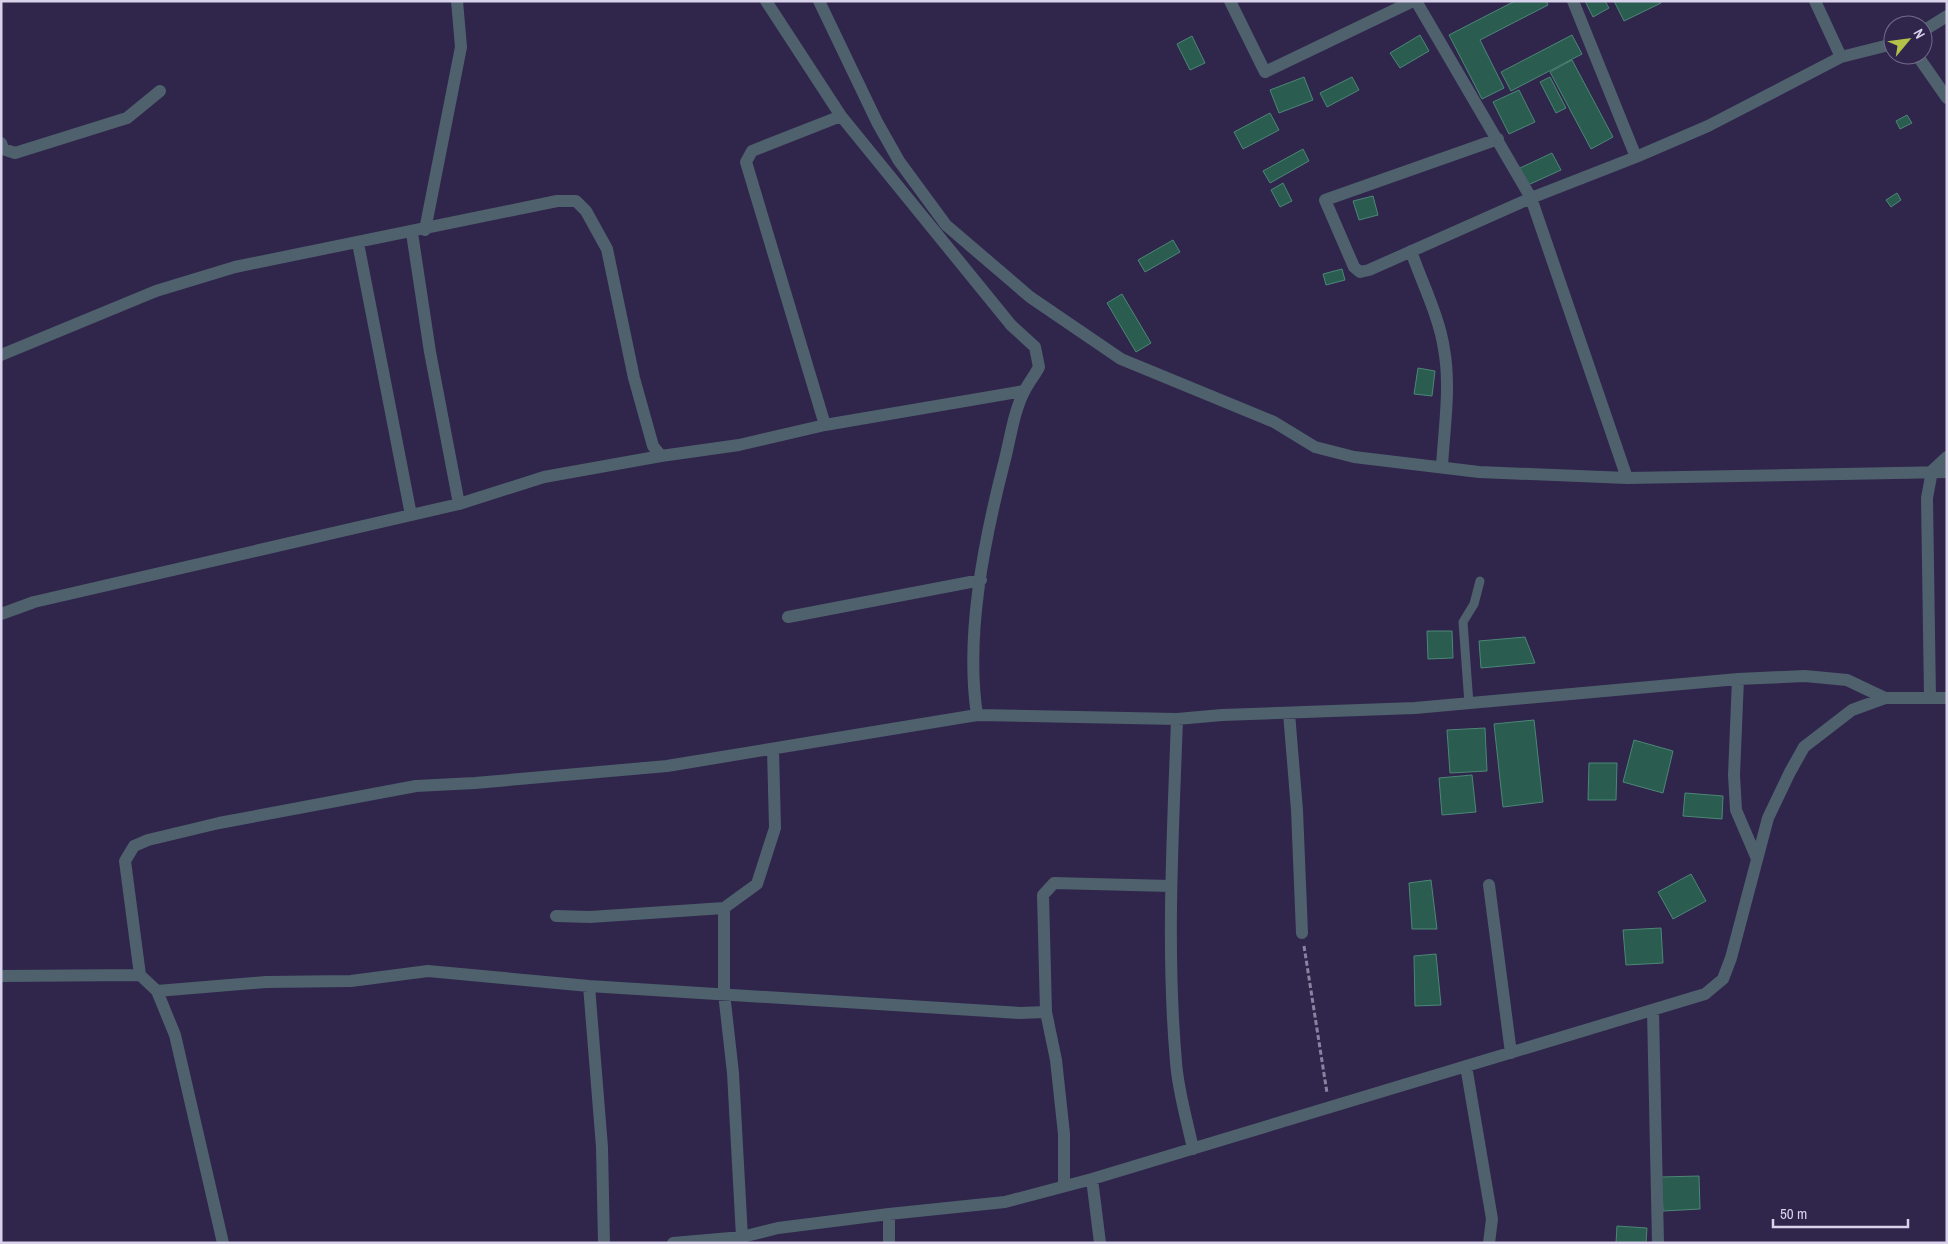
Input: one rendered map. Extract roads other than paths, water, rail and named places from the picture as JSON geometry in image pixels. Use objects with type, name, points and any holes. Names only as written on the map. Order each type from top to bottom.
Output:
[{"type":"street","points":[[425,230],[460,47],[457,1]]},
{"type":"street","points":[[766,1],[841,116],[1011,325],[1035,347],[1039,367],[1024,391],[989,521],[974,640],[973,682],[977,715]]},
{"type":"street","points":[[819,1],[877,122],[899,161],[946,224],[1030,297],[1121,359],[1274,422],[1315,446],[1354,456],[1479,472],[1628,478],[1947,472]]},
{"type":"street","points":[[1230,1],[1265,72],[1415,1],[1498,139],[1531,198],[1628,478]]},
{"type":"street","points":[[1573,1],[1636,157]]},
{"type":"street","points":[[1815,1],[1841,57]]},
{"type":"street","points":[[1933,25],[1947,16]]},
{"type":"street","points":[[1498,139],[1325,200],[1354,267],[1360,272],[1411,251],[1531,198],[1636,157],[1708,126],[1841,57],[1883,46]]},
{"type":"street","points":[[1924,65],[1947,98]]},
{"type":"street","points":[[1,143],[3,149],[15,153],[127,118],[160,91]]},
{"type":"street","points":[[825,425],[746,162],[752,151],[841,116]]},
{"type":"street","points":[[1,355],[156,291],[235,267],[412,233],[557,202],[576,201],[586,211],[607,249],[634,378],[653,446],[660,456]]},
{"type":"street","points":[[412,233],[430,352],[459,504]]},
{"type":"street","points":[[358,243],[411,515]]},
{"type":"street","points":[[1411,251],[1440,330],[1444,349],[1447,384],[1442,467]]},
{"type":"street","points":[[1,614],[34,602],[459,504],[544,477],[660,456],[739,445],[825,425],[1024,391]]},
{"type":"street","points":[[1930,697],[1926,509],[1932,471],[1947,457]]},
{"type":"street","points":[[788,617],[981,580]]},
{"type":"street","points":[[223,1243],[175,1035],[157,991],[140,975],[125,861],[134,846],[148,840],[219,823],[416,786],[475,783],[667,766],[977,715],[1177,720],[1415,708],[1738,679],[1805,676],[1847,680],[1885,698]]},
{"type":"street","points":[[1738,679],[1734,775],[1736,810],[1757,859]]},
{"type":"street","points":[[673,1243],[742,1237],[778,1228],[1006,1202],[1092,1179],[1705,994],[1723,979],[1731,958],[1768,818],[1804,748],[1852,710],[1885,698],[1947,698]]},
{"type":"street","points":[[1289,713],[1297,810],[1302,933]]},
{"type":"street","points":[[1177,720],[1170,886],[1176,1064],[1192,1148]]},
{"type":"street","points":[[556,916],[590,917],[724,908],[757,884],[775,828],[773,749]]},
{"type":"street","points":[[1064,1185],[1064,1134],[1056,1060],[1046,1012],[1043,895],[1054,883],[1170,886]]},
{"type":"street","points":[[1489,885],[1510,1054]]},
{"type":"street","points":[[724,908],[724,993],[733,1073],[742,1237]]},
{"type":"street","points":[[157,991],[266,982],[351,981],[428,971],[589,986],[1020,1013],[1046,1012]]},
{"type":"street","points":[[1,976],[140,975]]},
{"type":"street","points":[[589,986],[602,1147],[604,1243]]},
{"type":"street","points":[[1653,1011],[1658,1243]]},
{"type":"street","points":[[1466,1066],[1492,1219],[1489,1243]]},
{"type":"street","points":[[1092,1179],[1100,1243]]},
{"type":"street","points":[[889,1214],[889,1243]]},
{"type":"lane","points":[[1469,704],[1463,622],[1474,604],[1480,581]]}]
